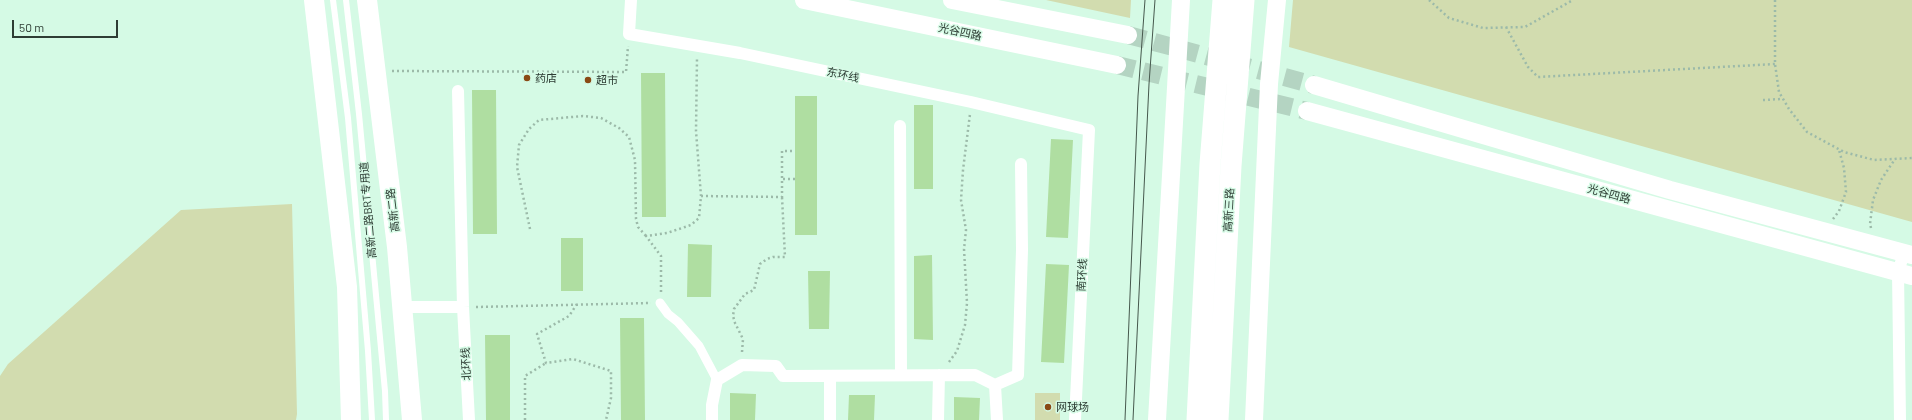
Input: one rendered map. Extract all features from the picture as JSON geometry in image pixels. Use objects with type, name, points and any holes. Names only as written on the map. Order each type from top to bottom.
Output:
[{"type":"highway","name":"高新三路","points":[[1197,420],[1210,164],[1223,0]]},
{"type":"highway","name":"高新三路","points":[[1218,420],[1231,166],[1244,0]]},
{"type":"main road","points":[[305,0],[317,29]]},
{"type":"main road","points":[[314,0],[347,287],[351,420]]},
{"type":"main road","name":"高新二路","points":[[367,0],[397,247],[412,420]]},
{"type":"main road","name":"光谷四路","points":[[804,0],[1117,65]]},
{"type":"main road","points":[[952,0],[1128,36]]},
{"type":"main road","points":[[1157,420],[1181,0]]},
{"type":"main road","points":[[1254,420],[1270,84],[1277,0]]},
{"type":"main road","name":"光谷四路","points":[[1314,85],[1670,190],[1908,254]]},
{"type":"main road","name":"光谷四路","points":[[1307,111],[1905,274]]},
{"type":"street","points":[[629,34],[631,0]]},
{"type":"street","name":"东环线","points":[[629,34],[697,45],[971,102],[1089,130]]},
{"type":"street","name":"北环线","points":[[458,91],[463,307],[469,420]]},
{"type":"street","points":[[900,126],[901,376]]},
{"type":"street","name":"南环线","points":[[1075,420],[1089,130]]},
{"type":"street","points":[[717,380],[742,365],[776,366],[783,376],[975,375],[995,385],[1018,376],[1022,250],[1021,164]]},
{"type":"street","points":[[1900,420],[1905,274],[1908,254]]},
{"type":"street","points":[[660,303],[668,314],[678,322],[699,346],[717,380],[712,405],[712,420]]},
{"type":"street","points":[[403,307],[463,307]]},
{"type":"street","points":[[938,420],[939,375]]},
{"type":"street","points":[[830,376],[830,420]]},
{"type":"street","points":[[995,385],[997,420]]},
{"type":"lane","name":"高新二路BRT专用道","points":[[333,0],[348,118],[368,351],[372,420]]},
{"type":"lane","name":"高新二路BRT专用道","points":[[346,0],[362,145],[385,391],[386,420]]},
{"type":"path","points":[[1429,0],[1449,18],[1483,28],[1525,26],[1573,0]]},
{"type":"path","points":[[1775,0],[1775,64],[1779,92],[1807,132],[1839,149],[1874,160],[1912,158]]},
{"type":"path","points":[[1506,27],[1528,67],[1538,77],[1775,64]]},
{"type":"path","points":[[390,71],[626,72],[629,34]]},
{"type":"path","points":[[646,236],[667,233],[691,224],[699,218],[701,196],[696,131],[697,45]]},
{"type":"path","points":[[1763,100],[1783,99]]},
{"type":"path","points":[[939,375],[957,351],[965,324],[966,303],[964,249],[966,230],[961,200],[962,170],[967,144],[971,102]]},
{"type":"path","points":[[463,307],[660,303],[662,256],[638,228],[636,219],[634,160],[629,137],[619,128],[601,118],[583,116],[539,120],[529,129],[519,145],[517,167],[530,229]]},
{"type":"path","points":[[1824,232],[1839,211],[1846,192],[1844,168],[1839,149]]},
{"type":"path","points":[[742,365],[743,338],[735,323],[733,316],[734,309],[745,294],[754,290],[760,264],[773,256],[785,256],[782,197],[782,151],[795,151]]},
{"type":"path","points":[[1876,245],[1870,224],[1873,200],[1881,180],[1895,159]]},
{"type":"path","points":[[782,179],[795,179]]},
{"type":"path","points":[[701,196],[782,197]]},
{"type":"path","points":[[546,364],[537,334],[569,316],[578,304]]},
{"type":"path","points":[[525,420],[525,376],[546,364],[573,359],[611,371],[611,398],[606,420]]},
{"type":"green space","points":[[1046,0],[1131,0],[1130,18]]},
{"type":"green space","points":[[1293,0],[1912,0],[1912,222],[1289,47]]},
{"type":"green space","points":[[292,204],[296,420],[0,420],[0,376],[8,364],[181,210]]},
{"type":"green space","name":"网球场","points":[[1035,393],[1060,393],[1060,420],[1035,420]]},
{"type":"building","points":[[641,73],[665,73],[666,217],[642,217]]},
{"type":"building","points":[[472,90],[496,90],[497,234],[473,234]]},
{"type":"building","points":[[795,96],[817,96],[817,235],[795,235]]},
{"type":"building","points":[[914,105],[933,105],[933,189],[914,189]]},
{"type":"building","points":[[1051,139],[1073,140],[1068,238],[1046,237]]},
{"type":"building","points":[[561,238],[583,238],[583,291],[561,291]]},
{"type":"building","points":[[688,244],[712,245],[711,297],[687,297]]},
{"type":"building","points":[[932,255],[933,340],[914,339],[914,256]]},
{"type":"building","points":[[1046,264],[1069,265],[1064,363],[1041,362]]},
{"type":"building","points":[[808,271],[830,271],[829,329],[809,329]]},
{"type":"building","points":[[620,318],[644,318],[645,420],[621,420]]},
{"type":"building","points":[[485,335],[510,335],[510,420],[486,420]]},
{"type":"building","points":[[730,393],[756,394],[755,420],[730,420]]},
{"type":"building","points":[[849,395],[875,395],[874,420],[848,420]]},
{"type":"building","points":[[954,397],[980,398],[979,420],[954,420]]},
{"type":"tunnel","points":[[1128,35],[1314,85]]},
{"type":"tunnel","points":[[1117,65],[1307,111]]},
{"type":"tram line","points":[[1125,420],[1138,96],[1145,0]]},
{"type":"tram line","points":[[1133,420],[1149,84],[1155,0]]},
{"type":"place","name":"药店","points":[[527,78]]},
{"type":"place","name":"超市","points":[[588,80]]},
{"type":"place","name":"网球场","points":[[1048,407]]}]
